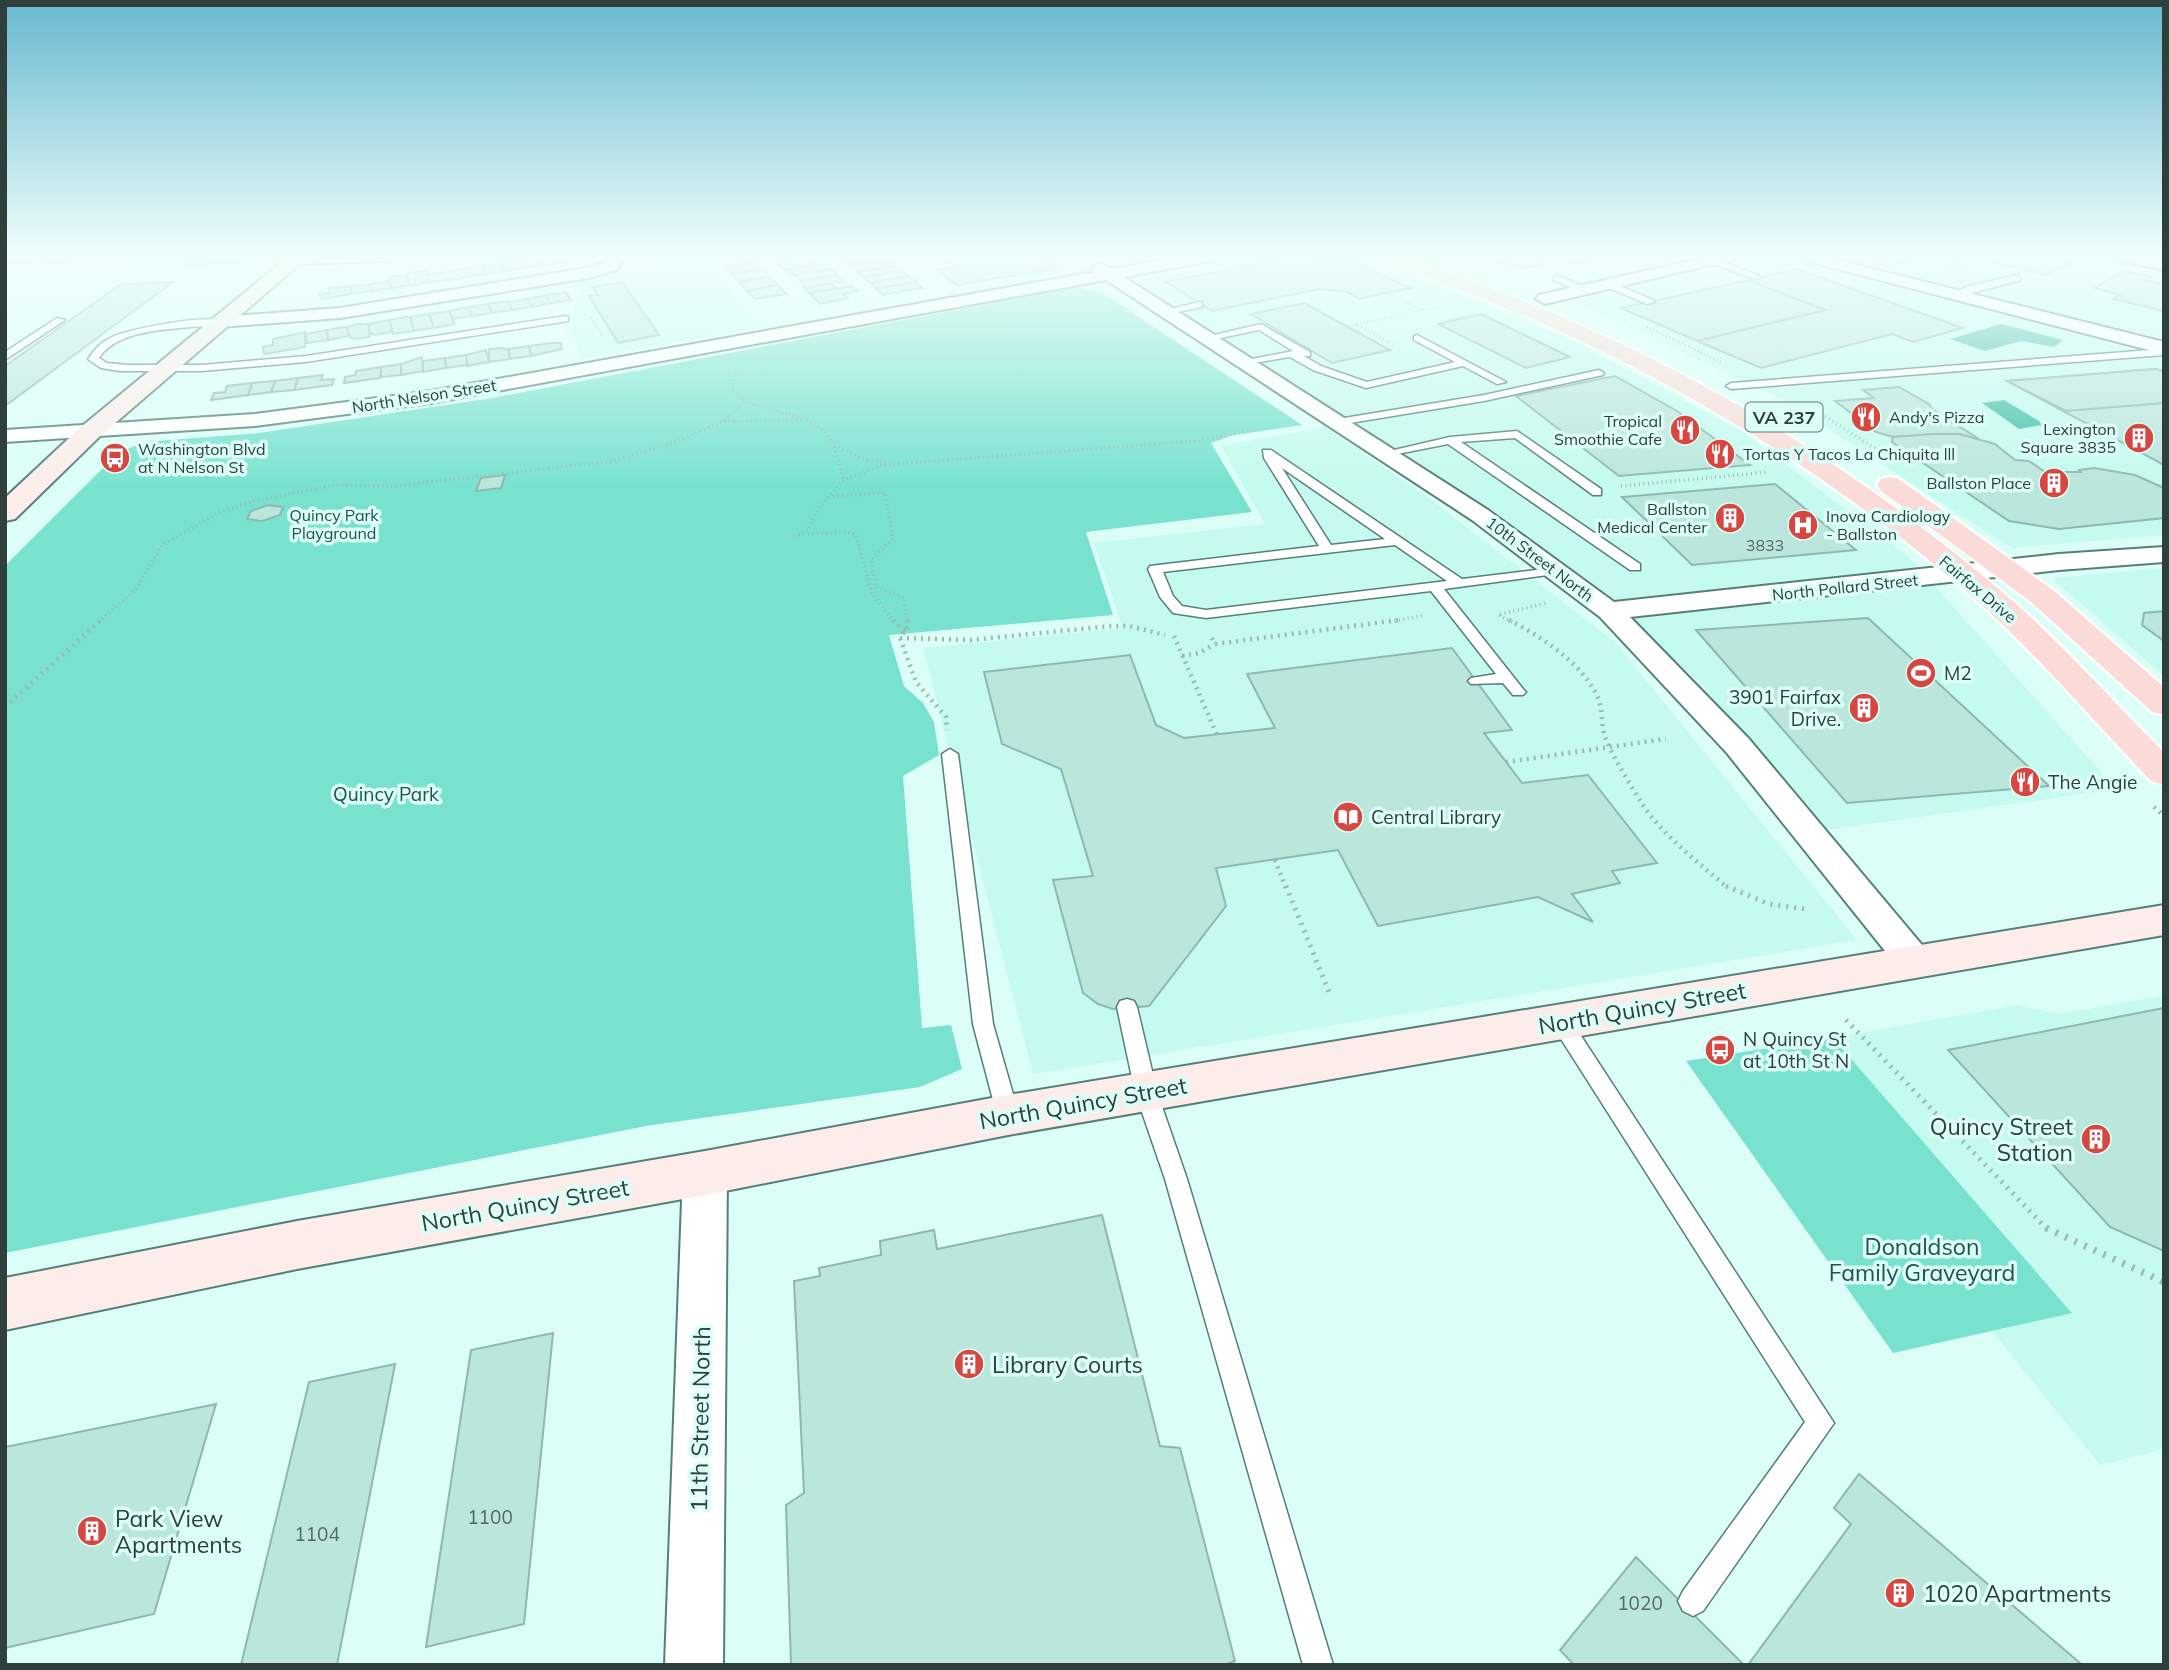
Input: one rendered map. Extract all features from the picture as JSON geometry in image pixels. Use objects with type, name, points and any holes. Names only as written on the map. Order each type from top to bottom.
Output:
[{"type":"main road","points":[[5,513],[90,432],[205,334]]},
{"type":"main road","name":"Fairfax Drive","points":[[1599,334],[1640,361],[1754,424],[1832,474],[1961,573],[2039,642],[2164,772]]},
{"type":"main road","name":"Fairfax Drive","points":[[1625,334],[1731,386],[1826,443]]},
{"type":"main road","name":"Fairfax Drive","points":[[1873,473],[2004,567],[2090,637],[2164,705]]},
{"type":"main road","name":"North Quincy Street","points":[[5,1304],[297,1245],[705,1173],[1008,1115],[2164,920]]},
{"type":"street","name":"North Nelson Street","points":[[5,436],[255,420],[431,397],[772,334]]},
{"type":"street","name":"10th Street North","points":[[1199,334],[1394,457],[1555,569],[1609,611],[1738,746],[1914,961]]},
{"type":"street","points":[[2110,334],[2164,350]]},
{"type":"street","name":"North Pollard Street","points":[[1609,611],[2004,567],[2164,554]]},
{"type":"street","name":"11th Street North","points":[[694,1665],[705,1173]]},
{"type":"lane","points":[[5,356],[39,334]]},
{"type":"lane","points":[[130,334],[111,341],[93,355],[95,362],[103,365],[165,368],[255,365],[318,359],[469,334]]},
{"type":"lane","points":[[1206,338],[1226,334]]},
{"type":"lane","points":[[1271,334],[1317,368],[1328,369],[1366,385],[1464,363]]},
{"type":"lane","points":[[1417,338],[1501,382]]},
{"type":"lane","points":[[1731,386],[2164,350]]},
{"type":"lane","points":[[1245,363],[1297,353]]},
{"type":"lane","points":[[1963,368],[1983,380]]},
{"type":"lane","points":[[1338,422],[1484,398],[1599,373]]},
{"type":"lane","points":[[1394,457],[1517,434],[1594,490]]},
{"type":"lane","points":[[1456,444],[1635,567]]},
{"type":"lane","points":[[1328,549],[1267,452],[1458,582]]},
{"type":"lane","points":[[1397,541],[1155,569],[1167,597],[1178,610],[1206,614],[1555,569]]},
{"type":"lane","points":[[1434,585],[1518,692]]},
{"type":"lane","points":[[1476,681],[1507,678]]},
{"type":"lane","points":[[950,754],[984,1024],[1008,1115]]},
{"type":"lane","points":[[1127,1007],[1146,1091],[1176,1179],[1318,1665]]},
{"type":"lane","points":[[1561,1022],[1821,1423],[1693,1601]]},
{"type":"path","points":[[1660,334],[1813,409],[1896,462]]},
{"type":"path","points":[[738,340],[733,390],[746,402],[809,420],[825,429],[834,446],[844,481]]},
{"type":"path","points":[[5,707],[136,589],[162,545],[218,513],[254,501],[334,485],[393,486],[613,461],[676,442],[724,421],[746,402]]},
{"type":"path","points":[[724,421],[809,420]]},
{"type":"path","points":[[807,534],[811,530],[816,511],[833,496],[844,481],[864,468],[892,463],[1194,441],[1259,430]]},
{"type":"path","points":[[834,446],[867,460],[892,463]]},
{"type":"path","points":[[1594,490],[1773,472]]},
{"type":"path","points":[[833,496],[885,493],[893,539],[872,558],[875,586],[904,598],[908,626],[901,638],[916,682],[946,717],[950,754]]},
{"type":"path","points":[[794,536],[848,532],[856,535],[861,542],[866,581],[872,596],[905,631]]},
{"type":"path","points":[[1843,540],[1871,538]]},
{"type":"path","points":[[1551,602],[1499,615],[1542,639],[1592,687],[1606,722],[1604,735],[1613,746],[1643,805],[1665,832],[1731,890],[1769,904],[1805,909]]},
{"type":"path","points":[[1174,635],[1217,735]]},
{"type":"path","points":[[1182,656],[1199,653],[1215,644]]},
{"type":"path","points":[[1506,762],[1666,739]]},
{"type":"path","points":[[1275,860],[1331,997]]},
{"type":"path","points":[[1846,1020],[2048,1230],[2164,1282]]},
{"type":"shaded area","points":[[572,334],[724,334],[581,359]]},
{"type":"shaded area","points":[[1216,334],[1556,334],[1576,342],[1743,432],[1910,558],[2116,789],[1820,831],[1701,684],[1590,582],[1484,504]]},
{"type":"shaded area","points":[[1642,334],[2075,334],[2164,358],[2164,535],[2012,548],[1781,399]]},
{"type":"shaded area","points":[[1967,334],[2039,334],[2063,340],[2054,347],[2021,341],[1985,351],[1950,339]]},
{"type":"shaded area","points":[[2140,334],[2164,334],[2164,340]]},
{"type":"shaded area","points":[[2004,400],[2042,425],[2019,429],[1982,403]]},
{"type":"shaded area","name":"Central Library","points":[[1325,427],[1430,499],[1615,642],[1857,940],[1033,1074],[923,648],[1123,628],[1094,543],[1265,524],[1221,446]]},
{"type":"shaded area","points":[[2164,568],[2164,676],[2052,578]]},
{"type":"shaded area","points":[[2164,996],[2164,1449],[2100,1465],[1991,1330],[2072,1312],[1833,1038],[2017,1005],[2059,1014]]},
{"type":"green space","name":"Quincy Park","points":[[830,334],[1164,334],[1302,425],[1234,435],[1211,443],[1252,512],[1086,532],[1113,615],[889,635],[904,686],[923,703],[934,722],[939,755],[903,776],[922,1028],[951,1025],[962,1069],[920,1087],[646,1126],[5,1253],[5,566],[118,453],[144,442],[259,433],[492,398]]},
{"type":"green space","name":"Donaldson Family Graveyard","points":[[1833,1038],[2072,1313],[1893,1353],[1686,1061]]},
{"type":"building","points":[[50,334],[103,334],[5,406],[5,366]]},
{"type":"building","points":[[305,334],[305,347],[264,354],[263,347],[273,345],[273,339]]},
{"type":"building","points":[[306,334],[327,334],[328,340],[307,343]]},
{"type":"building","points":[[327,334],[349,334],[349,336],[328,340]]},
{"type":"building","points":[[349,334],[370,334],[370,337],[353,339]]},
{"type":"building","points":[[612,334],[659,335],[618,343]]},
{"type":"building","points":[[1284,334],[1361,334],[1390,350],[1332,363]]},
{"type":"building","points":[[1458,334],[1522,334],[1570,357],[1526,368]]},
{"type":"building","points":[[1681,334],[1726,334],[1697,341]]},
{"type":"building","points":[[1726,334],[1942,334],[1913,342],[1892,334],[1761,368],[1697,341]]},
{"type":"building","points":[[561,343],[562,349],[531,356],[529,346]]},
{"type":"building","points":[[529,346],[531,356],[510,359],[508,349]]},
{"type":"building","points":[[489,349],[508,349],[510,359],[489,362]]},
{"type":"building","points":[[486,350],[489,362],[467,366],[466,355]]},
{"type":"building","points":[[466,355],[467,365],[446,368],[445,358]]},
{"type":"building","points":[[422,357],[423,371],[401,375],[401,364]]},
{"type":"building","points":[[445,358],[446,368],[423,372],[423,361]]},
{"type":"building","points":[[401,364],[401,375],[381,377],[381,367]]},
{"type":"building","points":[[381,367],[380,378],[344,383],[345,377],[355,375],[356,371]]},
{"type":"building","name":"Lexington Square 3835","points":[[2155,369],[2164,371],[2164,465],[2007,381]]},
{"type":"building","points":[[2155,369],[2164,371],[2164,403],[2066,411],[2007,381]]},
{"type":"building","points":[[323,375],[321,380],[334,379],[332,385],[294,390],[298,378]]},
{"type":"building","points":[[1615,376],[1677,411],[1750,465],[1619,476],[1516,396]]},
{"type":"building","points":[[298,378],[294,390],[271,392],[275,381]]},
{"type":"building","points":[[275,381],[271,392],[248,395],[252,383]]},
{"type":"building","points":[[252,383],[248,395],[211,400],[214,393],[225,392],[227,386]]},
{"type":"building","points":[[1899,387],[1979,439],[1959,434],[1893,437],[1876,432],[1835,401],[1874,398],[1863,390]]},
{"type":"building","name":"Ballston Place","points":[[1959,434],[1995,444],[2015,460],[2029,461],[2045,472],[2081,472],[2079,470],[2094,468],[2135,475],[2164,488],[2164,518],[2059,529],[2009,521],[1892,442],[1893,437]]},
{"type":"building","points":[[505,475],[501,488],[476,491],[481,478]]},
{"type":"building","name":"Ballston Medical Center","points":[[1775,484],[1856,550],[1692,565],[1622,497]]},
{"type":"building","points":[[268,505],[283,507],[280,515],[262,521],[247,519],[251,511]]},
{"type":"building","points":[[2164,611],[2164,641],[2142,625],[2144,613]]},
{"type":"building","name":"3901 Fairfax Drive.","points":[[1868,618],[2049,786],[1847,803],[1696,630]]},
{"type":"building","name":"Central Library","points":[[1452,648],[1512,730],[1484,733],[1522,783],[1588,775],[1657,863],[1612,871],[1620,883],[1572,894],[1593,922],[1538,897],[1378,926],[1338,850],[1216,868],[1226,906],[1149,1006],[1113,1009],[1098,1004],[1083,993],[1053,880],[1093,876],[1061,769],[1002,744],[984,672],[1130,655],[1156,725],[1184,738],[1275,728],[1247,674]]},
{"type":"building","name":"Quincy Street Station","points":[[2164,1008],[2164,1251],[2110,1227],[1948,1050]]},
{"type":"building","name":"Library Courts","points":[[1102,1215],[1160,1446],[1180,1448],[1235,1661],[1224,1665],[791,1665],[786,1505],[804,1493],[794,1281],[820,1276],[819,1268],[881,1255],[880,1241],[934,1230],[937,1249]]},
{"type":"building","points":[[553,1333],[524,1624],[426,1647],[471,1350]]},
{"type":"building","points":[[395,1364],[337,1665],[241,1665],[309,1382]]},
{"type":"building","name":"Park View Apartments","points":[[216,1404],[154,1614],[5,1648],[5,1447]]},
{"type":"building","name":"1020 Apartments","points":[[1859,1474],[2080,1663],[2079,1665],[1748,1665],[1851,1524],[1834,1508]]},
{"type":"building","points":[[1636,1557],[1744,1665],[1574,1665],[1560,1650]]},
{"type":"place","name":"Andy's Pizza","points":[[1866,417]]},
{"type":"place","name":"Tropical Smoothie Cafe","points":[[1685,430]]},
{"type":"place","name":"Lexington Square 3835","points":[[2139,438]]},
{"type":"place","name":"Tortas Y Tacos La Chiquita lll","points":[[1720,454]]},
{"type":"place","name":"Washington Blvd at N Nelson St","points":[[115,458]]},
{"type":"place","name":"Ballston Place","points":[[2054,483]]},
{"type":"place","name":"Ballston Medical Center","points":[[1730,518]]},
{"type":"place","name":"Inova Cardiology - Ballston","points":[[1803,525]]},
{"type":"place","name":"M2","points":[[1921,673]]},
{"type":"place","name":"3901 Fairfax Drive.","points":[[1864,708]]},
{"type":"place","name":"The Angie","points":[[2025,782]]},
{"type":"place","name":"Central Library","points":[[1348,817]]},
{"type":"place","name":"N Quincy St at 10th St N","points":[[1720,1050]]},
{"type":"place","name":"Quincy Street Station","points":[[2096,1139]]},
{"type":"place","name":"Library Courts","points":[[969,1364]]},
{"type":"place","name":"Park View Apartments","points":[[92,1531]]},
{"type":"place","name":"1020 Apartments","points":[[1900,1593]]},
{"type":"park label","name":"Quincy Park Playground","points":[[334,524]]}]
